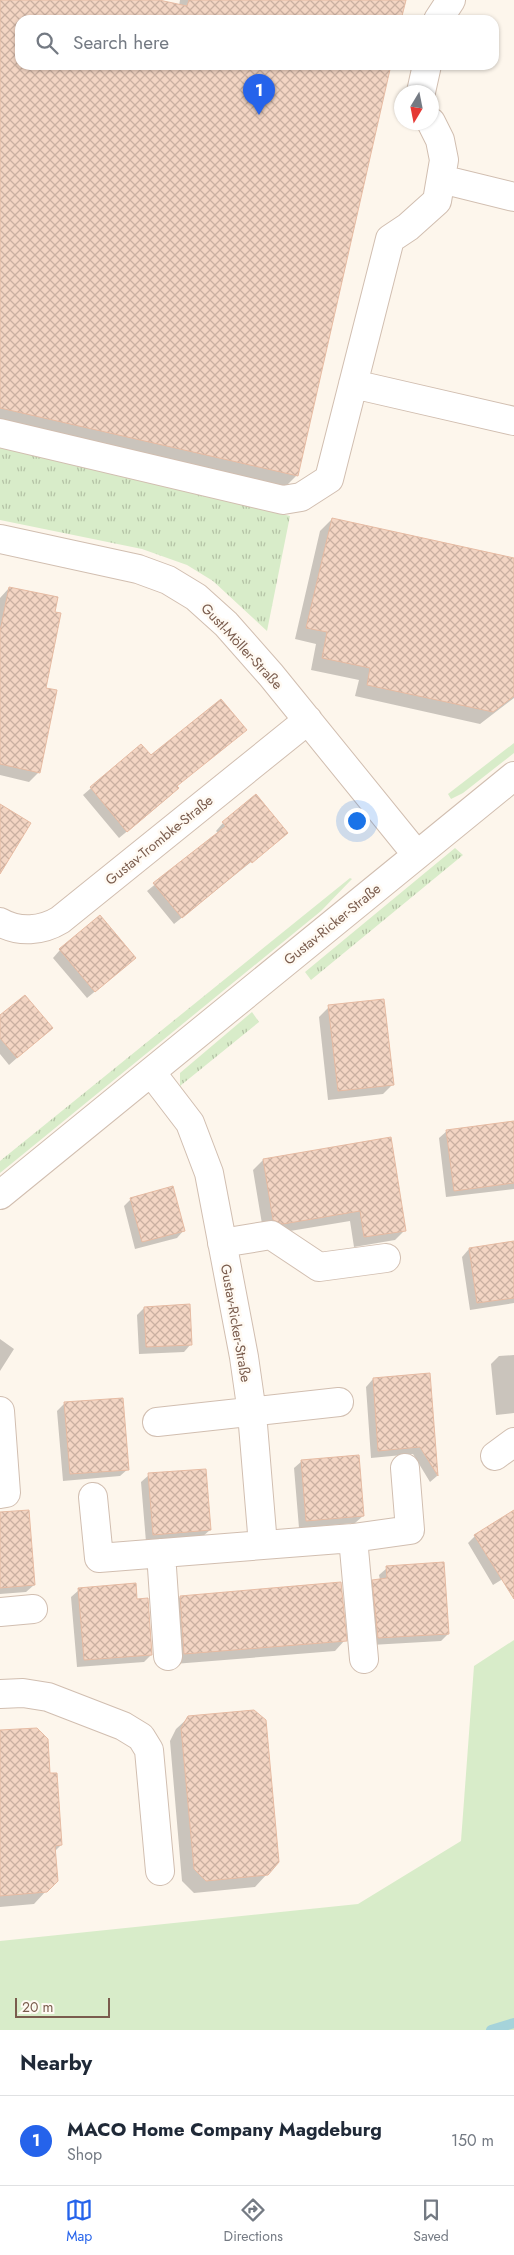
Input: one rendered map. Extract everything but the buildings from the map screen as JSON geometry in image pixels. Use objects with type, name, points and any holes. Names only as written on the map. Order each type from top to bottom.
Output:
[{"type":"street","points":[[441,15],[451,0]]},
{"type":"street","points":[[423,85],[427,70]]},
{"type":"street","points":[[0,433],[283,500],[301,497],[329,479],[390,238],[408,227],[437,201],[444,160],[440,140],[435,130]]},
{"type":"street","points":[[441,180],[514,197]]},
{"type":"street","points":[[353,384],[514,421]]},
{"type":"street","name":"Gustl-Möller-Straße","points":[[0,539],[138,569],[183,588],[226,624],[308,720],[418,855]]},
{"type":"street","name":"Gustav-Trombke-Straße","points":[[0,922],[18,929],[35,929],[60,920],[308,720]]},
{"type":"street","name":"Gustav-Ricker-Straße","points":[[0,1194],[514,776]]},
{"type":"street","name":"Gustav-Ricker-Straße","points":[[151,1072],[190,1123],[208,1173],[252,1413],[263,1545]]},
{"type":"street","points":[[222,1243],[271,1235],[319,1267],[386,1258]]},
{"type":"street","points":[[157,1422],[339,1402]]},
{"type":"street","points":[[0,1411],[6,1493],[0,1494]]},
{"type":"street","points":[[93,1496],[99,1558],[353,1538],[410,1530],[405,1468]]},
{"type":"street","points":[[353,1538],[364,1659]]},
{"type":"street","points":[[161,1553],[168,1656]]},
{"type":"street","points":[[0,1612],[33,1609]]},
{"type":"street","points":[[0,1694],[23,1692],[48,1697],[123,1726],[144,1741],[149,1750],[160,1871]]},
{"type":"green space","points":[[0,442],[290,516],[267,631],[213,581],[187,565],[142,549],[0,520]]},
{"type":"green space","points":[[514,743],[514,753],[463,793],[451,799],[448,794]]},
{"type":"green space","points":[[455,848],[463,855],[311,980],[305,972]]},
{"type":"green space","points":[[350,878],[352,879],[321,911],[0,1173],[0,1161]]},
{"type":"green space","points":[[252,1012],[259,1022],[180,1086],[180,1073]]},
{"type":"green space","points":[[514,1640],[514,2030],[0,2030],[0,1941],[358,1904],[461,1841],[474,1666]]},
{"type":"waterway","points":[[491,2030],[514,2023]]},
{"type":"place","name":"MACO Home Company Magdeburg","points":[[259,115]]}]
